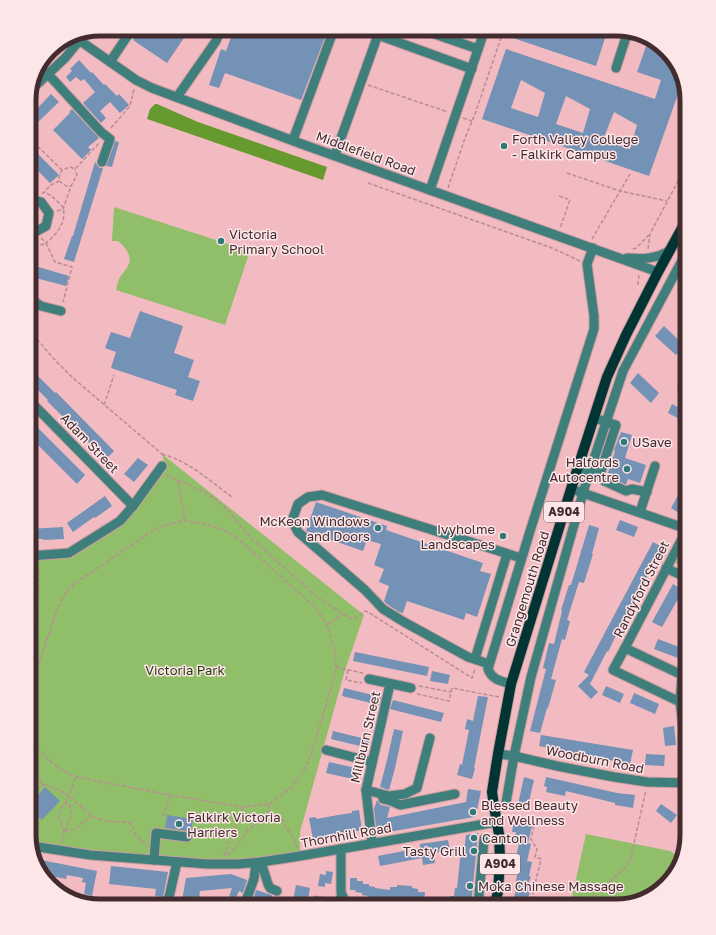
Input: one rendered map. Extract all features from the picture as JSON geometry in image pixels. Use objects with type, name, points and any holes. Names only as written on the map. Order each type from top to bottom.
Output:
[{"type":"main road","name":"Grangemouth Road","points":[[497,822],[492,792],[511,684],[571,489],[607,377],[626,335],[680,232]]},
{"type":"main road","name":"A904","points":[[496,899],[498,892],[500,860],[497,822]]},
{"type":"street","points":[[110,62],[127,36]]},
{"type":"street","points":[[177,97],[218,36]]},
{"type":"street","points":[[293,140],[331,36]]},
{"type":"street","points":[[335,155],[378,36]]},
{"type":"street","points":[[389,36],[472,69]]},
{"type":"street","points":[[440,36],[478,49]]},
{"type":"street","points":[[430,190],[483,36]]},
{"type":"street","points":[[616,68],[626,37]]},
{"type":"street","points":[[38,83],[65,58],[78,40]]},
{"type":"street","name":"Middlefield Road","points":[[78,40],[136,80],[152,88],[619,258],[646,262],[658,272]]},
{"type":"street","points":[[48,74],[101,132],[110,139],[102,162]]},
{"type":"street","points":[[36,202],[41,202],[49,213],[46,226],[36,232]]},
{"type":"street","points":[[511,684],[493,678],[489,674],[488,669],[521,558],[594,329],[594,316],[587,264],[590,247]]},
{"type":"street","points":[[646,262],[670,251]]},
{"type":"street","name":"Grangemouth Road","points":[[506,803],[514,756],[531,676],[589,473],[623,371],[680,264]]},
{"type":"street","points":[[36,303],[41,306],[61,311]]},
{"type":"street","name":"Adam Street","points":[[36,407],[133,506]]},
{"type":"street","points":[[594,418],[616,425],[600,474],[604,481],[626,492],[632,489],[647,492]]},
{"type":"street","points":[[640,512],[656,466]]},
{"type":"street","points":[[36,556],[69,553],[120,520],[133,506],[160,469]]},
{"type":"street","points":[[577,471],[600,474]]},
{"type":"street","points":[[571,489],[680,526]]},
{"type":"street","points":[[489,664],[468,656],[404,622],[383,608],[365,590],[298,532],[292,520],[298,504],[308,497],[322,495],[521,558]]},
{"type":"street","name":"Randyford Street","points":[[680,542],[625,648],[680,672]]},
{"type":"street","points":[[475,659],[507,554]]},
{"type":"street","points":[[666,568],[680,575]]},
{"type":"street","points":[[625,648],[613,670],[680,702]]},
{"type":"street","points":[[368,682],[390,684],[412,691]]},
{"type":"street","name":"Millburn Street","points":[[372,843],[370,791],[372,762],[390,684]]},
{"type":"street","points":[[370,791],[389,796],[405,794],[417,788],[430,738]]},
{"type":"street","points":[[326,750],[372,762]]},
{"type":"street","name":"Woodburn Road","points":[[498,754],[614,777],[647,782],[680,783]]},
{"type":"street","points":[[370,791],[378,797],[400,805],[455,794]]},
{"type":"street","name":"Thornhill Road","points":[[37,847],[90,855],[222,864],[258,862],[298,857],[497,822]]},
{"type":"street","points":[[152,860],[156,833],[187,837]]},
{"type":"street","points":[[479,899],[484,839]]},
{"type":"street","points":[[341,849],[341,892],[344,899]]},
{"type":"street","points":[[168,899],[177,862]]},
{"type":"street","points":[[258,862],[270,888],[277,891]]},
{"type":"street","points":[[247,899],[258,862]]},
{"type":"path","points":[[446,195],[502,36]]},
{"type":"path","points":[[75,169],[106,136],[130,106],[136,80]]},
{"type":"path","points":[[361,82],[472,121]]},
{"type":"path","points":[[36,145],[62,170]]},
{"type":"path","points":[[59,181],[62,170],[70,167],[75,169]]},
{"type":"path","points":[[36,243],[41,245],[46,243],[56,233],[63,220],[63,209],[71,186],[77,175],[75,169]]},
{"type":"path","points":[[568,173],[620,191],[667,201]]},
{"type":"path","points":[[590,247],[630,174]]},
{"type":"path","points":[[630,250],[636,248],[650,234],[680,177]]},
{"type":"path","points":[[59,181],[66,186],[71,186]]},
{"type":"path","points":[[36,198],[51,185],[59,181]]},
{"type":"path","points":[[368,183],[552,248],[587,264]]},
{"type":"path","points":[[44,192],[49,194],[61,205],[63,209]]},
{"type":"path","points":[[557,235],[570,200],[559,196]]},
{"type":"path","points":[[49,213],[63,209]]},
{"type":"path","points":[[649,290],[638,284],[639,275],[646,262],[650,234]]},
{"type":"path","points":[[46,243],[55,262],[72,268],[61,311]]},
{"type":"path","points":[[36,338],[73,378],[162,454],[182,462],[232,498]]},
{"type":"path","points":[[104,405],[114,375]]},
{"type":"path","points":[[162,454],[164,460],[160,469],[178,481],[204,492],[218,501],[237,520],[251,538],[317,597],[349,618],[359,616],[365,611],[368,612],[472,678],[475,669]]},
{"type":"path","points":[[178,481],[185,521]]},
{"type":"path","points":[[36,672],[57,610],[69,588],[155,529],[169,524],[185,521],[205,524],[222,529],[236,537],[315,607],[327,625],[335,652],[336,667],[313,748],[303,772],[294,786],[269,804],[243,807],[76,777],[55,766],[43,754],[36,744]]},
{"type":"path","points":[[36,564],[39,572],[38,622],[36,634]]},
{"type":"path","points":[[327,625],[343,614]]},
{"type":"path","points":[[336,667],[346,670],[346,680],[368,682]]},
{"type":"path","points":[[412,691],[449,701],[452,688],[508,700]]},
{"type":"path","points":[[36,774],[43,784],[68,795],[91,816],[106,821],[127,822],[132,825],[136,836],[145,844],[151,853],[152,860]]},
{"type":"path","points":[[64,831],[58,817],[76,777]]},
{"type":"path","points":[[588,899],[624,869],[630,861],[647,782]]},
{"type":"path","points":[[36,792],[43,784]]},
{"type":"path","points":[[163,816],[170,795]]},
{"type":"path","points":[[60,850],[64,831],[69,823],[71,814],[70,805],[66,802]]},
{"type":"path","points":[[269,804],[270,816]]},
{"type":"path","points":[[243,807],[224,857],[236,847],[248,830],[262,819],[273,815],[282,819],[286,829],[295,839],[298,849],[298,857]]},
{"type":"path","points":[[64,831],[73,830],[91,816]]},
{"type":"path","points":[[532,899],[541,859],[535,857],[537,849],[531,839],[534,825]]},
{"type":"green space","points":[[155,104],[198,122],[327,167],[323,180],[147,119],[150,109]]},
{"type":"green space","points":[[114,207],[250,251],[225,325],[116,290],[119,279],[127,268],[130,259],[127,251],[118,241],[112,241]]},
{"type":"green space","name":"Victoria Park","points":[[162,454],[364,615],[345,670],[300,832],[300,856],[237,864],[37,846],[36,556],[69,553],[120,521],[162,466],[164,460]]},
{"type":"green space","points":[[680,554],[680,566],[675,563]]},
{"type":"green space","points":[[586,834],[670,851],[676,855],[667,874],[651,888],[636,896],[616,899],[572,899]]},
{"type":"building","points":[[136,36],[185,36],[167,63],[133,40]]},
{"type":"building","points":[[231,36],[325,36],[301,100],[225,73],[219,88],[209,85],[221,49],[226,51]]},
{"type":"building","points":[[513,36],[606,36],[596,66],[513,38]]},
{"type":"building","points":[[647,44],[655,49],[669,65],[677,80],[679,91],[649,176],[482,119],[506,49],[655,99],[661,80],[637,72]],"holes":[[[521,80],[545,93],[538,117],[511,108]],[[566,96],[590,109],[583,133],[556,124]],[[614,112],[637,125],[630,149],[603,140]]]},
{"type":"building","points":[[79,60],[104,85],[105,84],[117,96],[119,94],[129,105],[120,113],[110,102],[100,111],[106,118],[101,123],[83,103],[95,92],[84,79],[81,81],[76,77],[70,82],[66,77],[72,71],[70,69]]},
{"type":"building","points":[[51,94],[59,102],[37,123],[36,110]]},
{"type":"building","points":[[72,109],[99,138],[88,147],[91,150],[82,159],[53,130],[70,113],[69,112]]},
{"type":"building","points":[[115,141],[119,142],[112,167],[106,166]]},
{"type":"building","points":[[36,152],[59,175],[50,183],[36,169]]},
{"type":"building","points":[[95,162],[100,168],[103,168],[74,262],[64,259],[73,236]]},
{"type":"building","points":[[36,266],[69,276],[66,286],[36,278]]},
{"type":"building","points":[[140,311],[183,326],[174,353],[194,360],[188,377],[200,381],[193,401],[175,395],[177,390],[111,368],[116,352],[105,348],[111,332],[130,338]]},
{"type":"building","points":[[664,326],[680,341],[680,351],[676,355],[655,336]]},
{"type":"building","points":[[638,373],[659,393],[651,403],[630,383]]},
{"type":"building","points":[[37,375],[55,393],[56,392],[114,451],[106,459],[47,401],[48,400],[36,388]]},
{"type":"building","points":[[672,404],[680,408],[680,419],[668,413]]},
{"type":"building","points":[[36,426],[85,475],[77,484],[36,443]]},
{"type":"building","name":"Halfords Autocentre","points":[[621,432],[632,435],[625,458],[646,465],[640,483],[628,479],[626,485],[612,478],[613,475],[608,473],[615,451],[614,450]]},
{"type":"building","points":[[138,458],[148,465],[134,482],[124,474]]},
{"type":"building","points":[[680,492],[679,513],[671,508]]},
{"type":"building","points":[[105,496],[112,506],[73,532],[67,523]]},
{"type":"building","points":[[316,502],[387,526],[386,530],[483,563],[480,571],[491,574],[477,617],[466,613],[464,620],[407,601],[403,613],[387,604],[384,601],[389,586],[379,582],[384,569],[374,565],[381,544],[367,540],[363,551],[306,531]]},
{"type":"building","points":[[620,520],[638,527],[634,537],[616,530]]},
{"type":"building","points":[[589,525],[599,528],[593,554],[584,583],[579,582],[567,620],[570,621],[565,640],[562,639],[551,679],[556,680],[540,733],[530,731],[546,669],[543,668],[549,643],[554,644],[561,610],[569,585],[571,585]]},
{"type":"building","points":[[63,527],[64,539],[36,539],[36,529]]},
{"type":"building","points":[[653,542],[662,547],[623,624],[622,623],[590,684],[598,692],[591,699],[578,686],[589,675],[584,672]]},
{"type":"building","points":[[673,584],[680,588],[680,600],[678,599],[662,627],[652,622]]},
{"type":"building","points":[[658,639],[680,647],[680,659],[654,649]]},
{"type":"building","points":[[355,652],[429,667],[427,676],[353,661]]},
{"type":"building","points":[[432,671],[450,675],[448,684],[430,681]]},
{"type":"building","points":[[606,686],[624,694],[620,703],[602,695]]},
{"type":"building","points":[[344,688],[381,697],[379,705],[342,696]]},
{"type":"building","points":[[634,693],[659,704],[655,714],[630,703]]},
{"type":"building","points":[[478,696],[488,697],[472,779],[457,775],[460,764],[462,765],[469,730],[465,729],[467,719],[473,721]]},
{"type":"building","points":[[393,700],[444,713],[441,722],[390,709]]},
{"type":"building","points":[[674,726],[676,745],[665,746],[663,728]]},
{"type":"building","points":[[394,729],[403,731],[389,790],[380,787]]},
{"type":"building","points":[[333,731],[370,740],[368,748],[331,739]]},
{"type":"building","points":[[541,735],[633,750],[630,764],[539,746]]},
{"type":"building","points":[[646,754],[665,755],[664,766],[645,765]]},
{"type":"building","points":[[329,762],[356,768],[353,779],[326,773]]},
{"type":"building","points":[[524,777],[534,780],[528,806],[518,804]]},
{"type":"building","points":[[546,777],[617,793],[635,795],[633,808],[615,805],[615,803],[566,791],[565,796],[546,792],[547,787],[544,786]]},
{"type":"building","points":[[45,787],[60,801],[42,820],[36,815],[36,797]]},
{"type":"building","points":[[468,789],[481,791],[476,815],[474,817],[377,834],[374,809],[377,800],[381,805],[390,807],[387,818],[466,802]]},
{"type":"building","points":[[661,804],[677,815],[671,823],[656,811]]},
{"type":"building","points":[[359,810],[362,830],[313,839],[309,818],[316,817],[316,819],[352,813],[352,811]]},
{"type":"building","name":"Falkirk Victoria Harriers","points":[[167,815],[193,819],[191,833],[188,831],[165,828]]},
{"type":"building","points":[[514,821],[532,826],[528,843],[531,844],[527,861],[532,862],[529,876],[531,877],[528,884],[532,885],[528,899],[514,899],[520,862],[515,860],[519,844],[513,842],[516,832],[512,832]]},
{"type":"building","points":[[478,833],[472,899],[449,899],[450,896],[454,896],[455,888],[457,888],[461,850],[464,851],[466,835]]},
{"type":"building","points":[[448,840],[450,850],[434,853],[435,863],[423,865],[422,858],[380,866],[378,856],[420,848],[420,844]]},
{"type":"building","points":[[42,860],[97,871],[92,896],[84,894],[86,883],[82,882],[83,878],[67,875],[66,879],[51,876]]},
{"type":"building","points":[[111,866],[168,872],[163,897],[155,896],[156,889],[109,884]]},
{"type":"building","points":[[326,871],[333,872],[331,884],[325,883],[325,887],[318,886],[320,874],[326,875]]},
{"type":"building","points":[[231,874],[247,880],[243,893],[239,891],[236,899],[228,899],[232,888],[200,891],[199,899],[182,899],[186,878]]},
{"type":"building","points":[[350,878],[357,878],[357,881],[363,881],[363,884],[369,884],[369,886],[375,888],[390,890],[390,887],[397,887],[397,885],[412,886],[412,888],[418,889],[418,892],[425,892],[424,899],[397,897],[397,899],[377,899],[368,898],[368,896],[362,895],[362,893],[355,892],[356,890],[350,890]]},
{"type":"building","points":[[296,885],[310,888],[308,899],[293,899]]},
{"type":"building","points":[[256,890],[272,895],[272,898],[276,899],[253,899]]},
{"type":"place","name":"Forth Valley College - Falkirk Campus","points":[[504,146]]},
{"type":"place","name":"Victoria Primary School","points":[[221,241]]},
{"type":"place","name":"USave","points":[[624,442]]},
{"type":"place","name":"Halfords Autocentre","points":[[627,469]]},
{"type":"place","name":"McKeon Windows and Doors","points":[[378,528]]},
{"type":"place","name":"Ivyholme Landscapes","points":[[503,536]]},
{"type":"place","name":"Blessed Beauty and Wellness","points":[[473,812]]},
{"type":"place","name":"Falkirk Victoria Harriers","points":[[179,824]]},
{"type":"place","name":"Canton","points":[[474,838]]},
{"type":"place","name":"Tasty Grill","points":[[474,851]]},
{"type":"place","name":"Moka Chinese Massage","points":[[470,886]]}]
